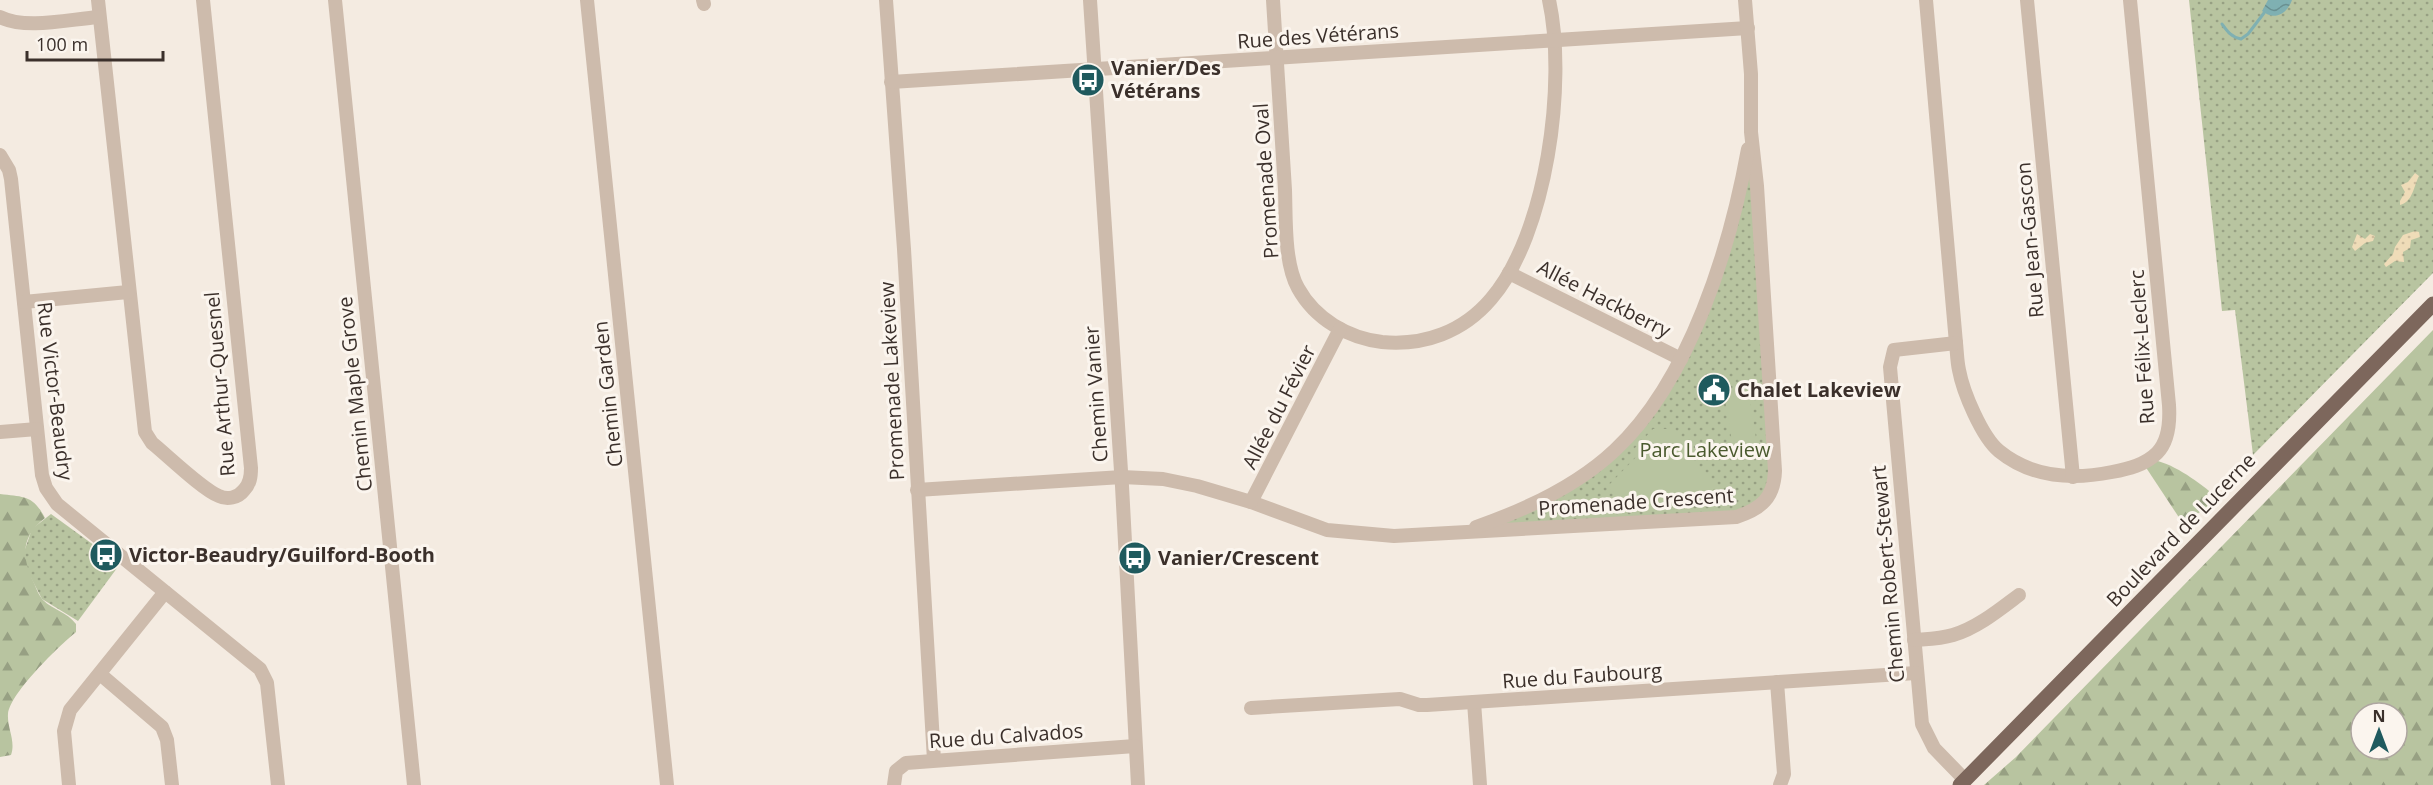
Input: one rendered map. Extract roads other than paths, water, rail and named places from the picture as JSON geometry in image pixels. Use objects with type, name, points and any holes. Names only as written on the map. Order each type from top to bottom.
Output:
[{"type":"main road","name":"Boulevard de Lucerne","points":[[1962,783],[2433,304]]},
{"type":"street","name":"Rue Arthur-Quesnel","points":[[98,0],[143,426],[147,438],[214,494],[227,498],[241,494],[250,482],[251,468],[203,0]]},
{"type":"street","name":"Chemin Maple Grove","points":[[335,0],[414,785]]},
{"type":"street","name":"Chemin Garden","points":[[587,0],[667,785]]},
{"type":"street","name":"Promenade Lakeview","points":[[886,0],[934,760]]},
{"type":"street","name":"Chemin Vanier","points":[[1089,0],[1122,477],[1137,785]]},
{"type":"street","name":"Promenade Oval","points":[[1273,0],[1288,245],[1297,286],[1307,303],[1325,321],[1370,340],[1400,344],[1426,340],[1451,332],[1474,316],[1491,299],[1509,273],[1539,196],[1548,158],[1553,118],[1554,40],[1549,0]]},
{"type":"street","name":"Promenade Crescent","points":[[917,490],[1122,477],[1163,478],[1251,502],[1327,530],[1394,536],[1736,517],[1750,512],[1763,504],[1771,494],[1775,471],[1757,186],[1751,132],[1745,0]]},
{"type":"street","name":"Rue Félix-Leclerc","points":[[1926,0],[1956,343],[1959,370],[1966,393],[1992,444],[2006,456],[2029,468],[2050,475],[2073,477],[2092,476],[2143,463],[2158,452],[2169,426],[2169,405],[2130,0]]},
{"type":"street","name":"Rue Jean-Gascon","points":[[2027,0],[2073,477]]},
{"type":"street","points":[[0,17],[11,22],[29,23],[99,17]]},
{"type":"street","name":"Rue des Vétérans","points":[[891,82],[1748,28]]},
{"type":"street","name":"Promenade Crescent","points":[[1457,534],[1525,507],[1564,487],[1590,470],[1628,437],[1665,387],[1681,359],[1714,279],[1744,173],[1751,132]]},
{"type":"street","name":"Rue Victor-Beaudry","points":[[0,155],[9,170],[11,179],[42,475],[50,496],[255,664],[265,676],[278,785]]},
{"type":"street","name":"Allée Hackberry","points":[[1509,273],[1681,359]]},
{"type":"street","points":[[24,302],[128,292]]},
{"type":"street","name":"Allée du Févier","points":[[1251,502],[1340,329]]},
{"type":"street","name":"Chemin Robert-Stewart","points":[[1956,343],[1894,350],[1890,367],[1916,672],[1924,732],[1962,783]]},
{"type":"street","points":[[0,432],[37,429]]},
{"type":"street","points":[[69,785],[64,737],[65,724],[70,710],[165,592]]},
{"type":"street","points":[[1914,640],[1944,637],[1960,632],[2002,608],[2019,595]]},
{"type":"street","name":"Rue du Faubourg","points":[[1251,708],[1400,699],[1419,705],[1916,672]]},
{"type":"street","points":[[100,674],[162,727],[167,740],[172,785]]},
{"type":"street","points":[[1777,682],[1784,767],[1784,778],[1780,785]]},
{"type":"street","points":[[1474,702],[1480,785]]},
{"type":"street","name":"Rue du Calvados","points":[[894,785],[900,766],[906,763],[1135,746]]},
{"type":"water","points":[[2268,0],[2292,0],[2287,9],[2275,16],[2262,11]]},
{"type":"waterway","points":[[2222,24],[2232,35],[2241,39],[2248,34],[2264,13]]},
{"type":"place","name":"Vanier/Des Vétérans","points":[[1088,80]]},
{"type":"place","name":"Chalet Lakeview","points":[[1714,390]]},
{"type":"place","name":"Victor-Beaudry/Guilford-Booth","points":[[106,555]]},
{"type":"place","name":"Vanier/Crescent","points":[[1135,558]]},
{"type":"park label","name":"Parc Lakeview","points":[[1705,450]]}]
